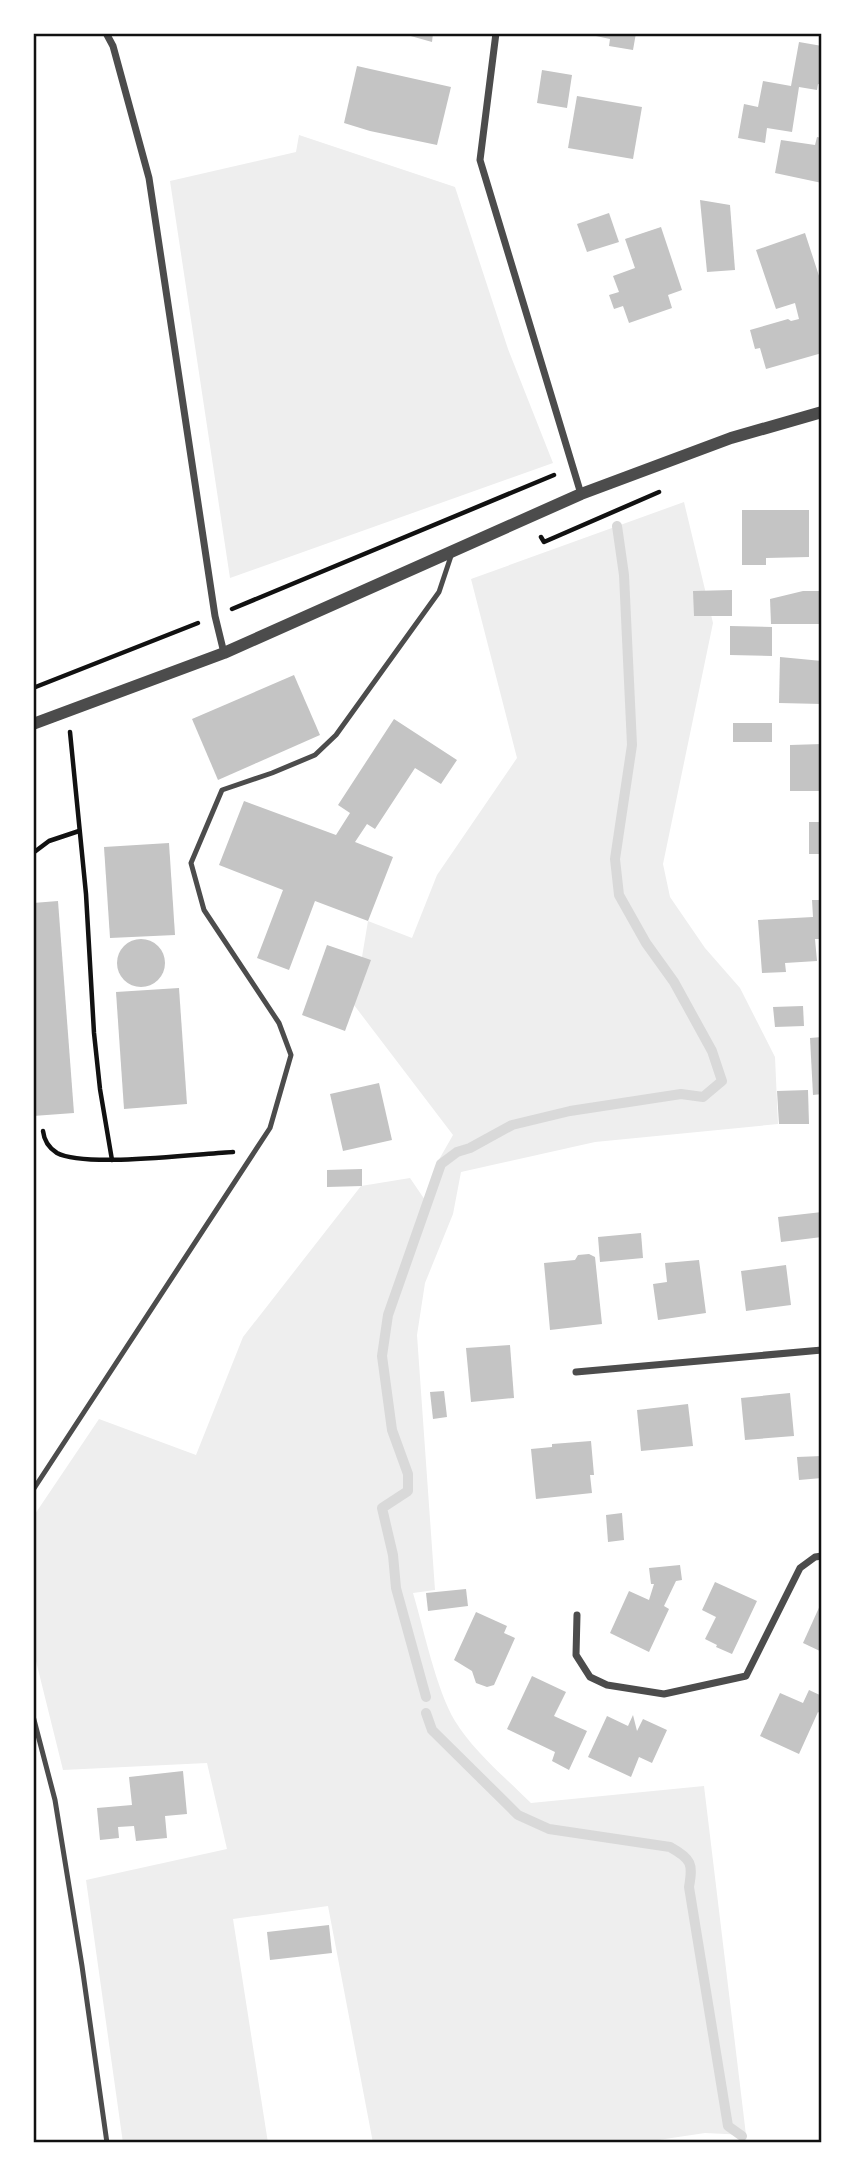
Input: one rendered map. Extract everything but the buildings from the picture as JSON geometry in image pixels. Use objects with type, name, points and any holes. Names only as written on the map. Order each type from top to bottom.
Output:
[{"type":"street","points":[[106,33],[113,46],[149,178],[215,616],[224,653]]},
{"type":"street","points":[[496,33],[480,160],[581,494]]},
{"type":"street","points":[[33,724],[224,653],[581,494],[731,438],[822,412]]},
{"type":"street","points":[[576,1372],[822,1350]]},
{"type":"street","points":[[577,1615],[576,1655],[590,1676],[607,1685],[664,1694],[746,1676],[800,1568],[815,1557],[822,1556]]},
{"type":"lane","points":[[33,1490],[270,1128],[291,1055],[279,1023],[204,910],[191,863],[222,790],[315,755],[336,735],[439,592],[452,553]]},
{"type":"lane","points":[[33,1716],[55,1800],[107,2143]]},
{"type":"path","points":[[33,688],[215,616],[574,467]]},
{"type":"path","points":[[68,710],[86,894],[94,1033],[112,1160]]},
{"type":"path","points":[[33,853],[49,841],[79,831]]},
{"type":"path","points":[[43,1131],[50,1147],[58,1154],[74,1158],[112,1160],[255,1150]]},
{"type":"shaded area","points":[[299,135],[455,187],[508,349],[553,463],[230,578],[170,181],[296,152]]},
{"type":"shaded area","points":[[684,502],[713,623],[663,864],[670,897],[705,948],[740,988],[775,1057],[778,1124],[595,1142],[461,1172],[453,1214],[425,1283],[417,1335],[435,1590],[413,1593],[436,1676],[455,1721],[481,1754],[531,1803],[704,1786],[746,2135],[705,2133],[638,2143],[373,2143],[328,1906],[233,1919],[268,2143],[123,2143],[86,1880],[227,1849],[207,1763],[63,1770],[33,1649],[33,1517],[99,1419],[196,1455],[243,1337],[361,1186],[410,1178],[425,1200],[437,1163],[453,1135],[354,1005],[368,921],[412,938],[437,875],[517,758],[471,579]]},
{"type":"waterway","points":[[426,1697],[396,1588],[393,1555],[382,1508],[408,1491],[408,1474],[392,1430],[382,1356],[388,1315],[441,1164],[457,1152],[470,1148],[512,1125],[570,1111],[681,1094],[703,1097],[722,1081],[712,1051],[674,982],[646,943],[619,895],[615,859],[632,745],[624,575],[617,526]]},
{"type":"waterway","points":[[426,1713],[432,1730],[518,1815],[549,1829],[670,1847],[687,1859],[691,1867],[689,1887],[728,2126],[742,2136]]}]
